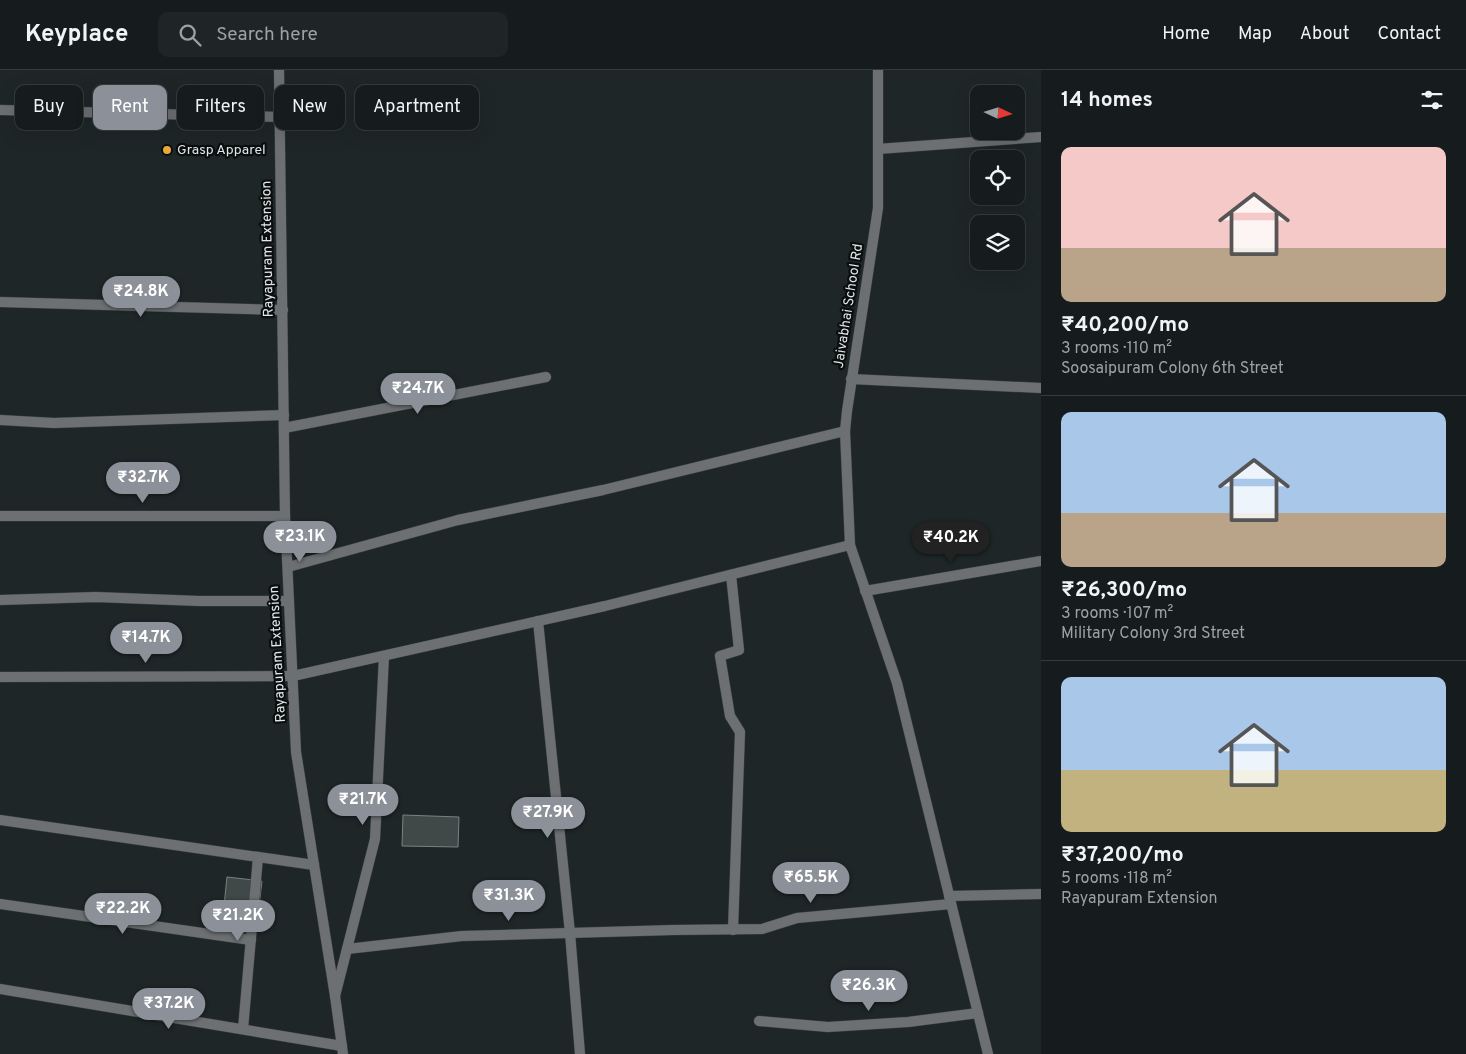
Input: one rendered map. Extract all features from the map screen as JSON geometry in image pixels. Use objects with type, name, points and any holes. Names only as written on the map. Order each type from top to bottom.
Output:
[{"type":"street","name":"Rayapuram Extension","points":[[279,70],[280,85]]},
{"type":"street","name":"Jaivabhai School Rd","points":[[878,70],[878,208],[851,379],[845,431],[850,546],[896,683],[988,1054]]},
{"type":"street","points":[[0,110],[274,117]]},
{"type":"street","name":"Rayapuram Extension","points":[[281,130],[286,516],[296,752],[342,1050]]},
{"type":"street","points":[[878,149],[1041,137]]},
{"type":"street","points":[[0,302],[283,310]]},
{"type":"street","points":[[284,428],[546,377]]},
{"type":"street","points":[[851,379],[1041,388]]},
{"type":"street","points":[[0,420],[54,423],[284,415]]},
{"type":"street","points":[[288,567],[458,520],[603,490],[845,431]]},
{"type":"street","points":[[0,516],[286,516]]},
{"type":"street","points":[[0,677],[293,676],[538,621],[850,546]]},
{"type":"street","points":[[865,591],[1041,561]]},
{"type":"street","points":[[731,575],[739,650],[720,656],[730,716],[740,732],[733,930]]},
{"type":"street","points":[[0,600],[96,598],[289,601]]},
{"type":"street","points":[[538,621],[570,933],[580,1054]]},
{"type":"street","points":[[335,996],[375,839],[384,656]]},
{"type":"street","points":[[0,820],[314,865]]},
{"type":"street","points":[[243,1029],[258,857]]},
{"type":"street","points":[[347,949],[462,936],[762,929],[797,918],[950,900],[1041,894]]},
{"type":"street","points":[[0,904],[251,940]]},
{"type":"street","points":[[0,989],[243,1029],[342,1050]]},
{"type":"street","points":[[759,1021],[828,1028],[908,1022],[978,1013]]},
{"type":"building","points":[[403,815],[459,817],[458,847],[402,846]]},
{"type":"building","points":[[227,877],[262,881],[255,939],[221,935]]},
{"type":"place","name":"Grasp Apparel","points":[[167,150]]}]
